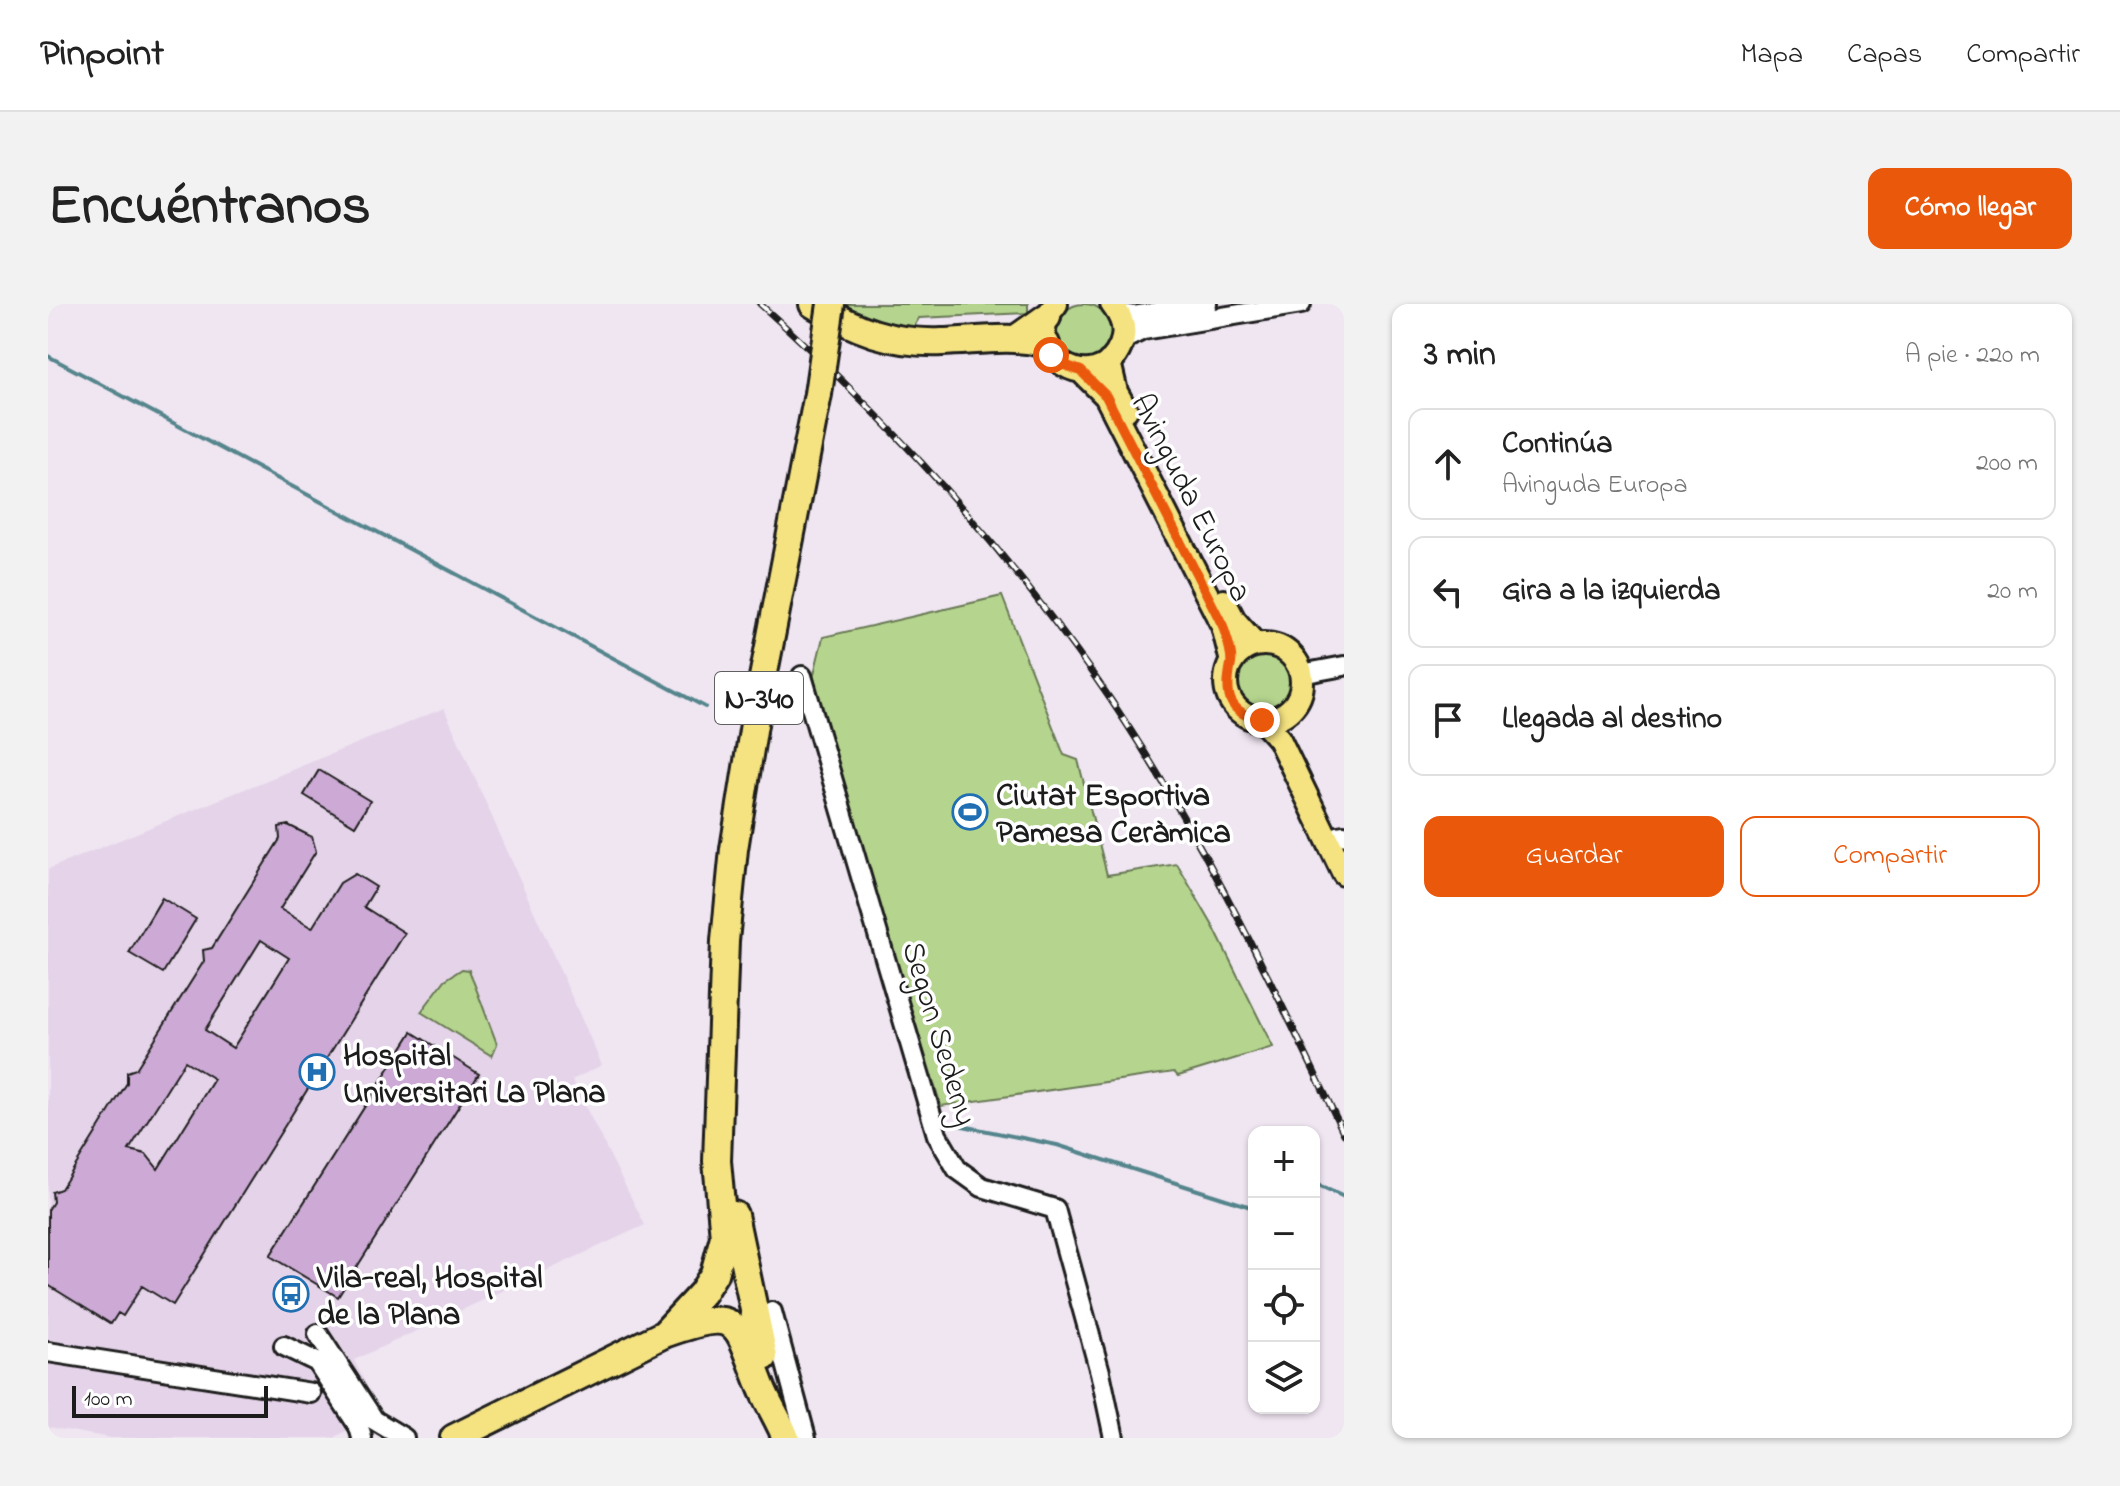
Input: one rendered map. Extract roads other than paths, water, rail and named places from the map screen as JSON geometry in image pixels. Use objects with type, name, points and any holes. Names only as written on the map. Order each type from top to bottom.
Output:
[{"type":"highway","points":[[813,304],[849,326],[889,340],[940,342],[1020,336],[1046,344]]},
{"type":"highway","name":"N-340","points":[[784,1432],[736,1233],[721,1121],[722,1005],[734,849],[754,724],[818,394],[831,304]]},
{"type":"highway","points":[[1020,336],[1052,310]]},
{"type":"highway","points":[[664,1334],[702,1293],[720,1255],[724,1237],[717,1161],[721,1121]]},
{"type":"highway","points":[[454,1438],[664,1334],[700,1321],[719,1320],[737,1329],[748,1346],[761,1387],[784,1432]]},
{"type":"highway","points":[[486,1438],[507,1412]]},
{"type":"main road","points":[[1081,371],[1109,362],[1123,340],[1116,308]]},
{"type":"main road","points":[[1046,344],[1052,310]]},
{"type":"main road","name":"Avinguda Europa","points":[[1046,344],[1059,363],[1081,371],[1106,396],[1223,626],[1232,662]]},
{"type":"main road","name":"Avinguda Europa","points":[[1109,362],[1116,392],[1234,620],[1256,645]]},
{"type":"main road","points":[[1256,645],[1279,647],[1297,663],[1301,674],[1299,695],[1287,712],[1262,720],[1251,718],[1233,705],[1226,683],[1232,662],[1247,648],[1256,645]]},
{"type":"main road","points":[[1287,712],[1289,735],[1342,840]]},
{"type":"main road","points":[[1262,720],[1279,739],[1344,874]]},
{"type":"street","points":[[1116,308],[1134,316],[1207,304]]},
{"type":"street","points":[[1123,340],[1143,330],[1301,304]]},
{"type":"street","points":[[1301,674],[1344,666]]},
{"type":"street","name":"Segon Sedeny","points":[[802,676],[937,1135],[957,1169],[982,1187],[1055,1209],[1100,1372],[1114,1438]]},
{"type":"street","points":[[772,1312],[806,1438]]},
{"type":"street","points":[[318,1334],[374,1420]]},
{"type":"street","points":[[284,1346],[317,1362],[351,1414],[362,1438]]},
{"type":"street","points":[[48,1352],[311,1393],[351,1414]]},
{"type":"street","points":[[311,1393],[334,1388],[346,1392],[374,1420],[404,1438]]},
{"type":"waterway","points":[[48,356],[705,707]]},
{"type":"waterway","points":[[953,1124],[1057,1145],[1248,1206]]},
{"type":"waterway","points":[[1320,1186],[1344,1197]]},
{"type":"railway","points":[[760,304],[852,390],[938,481],[1019,576],[1095,677],[1198,843],[1259,958],[1344,1134]]},
{"type":"place","name":"Ciutat Esportiva Pamesa Ceràmica","points":[[970,812]]},
{"type":"place","name":"Hospital Universitari La Plana","points":[[317,1072]]},
{"type":"place","name":"Vila-real, Hospital de la Plana","points":[[291,1294]]}]
